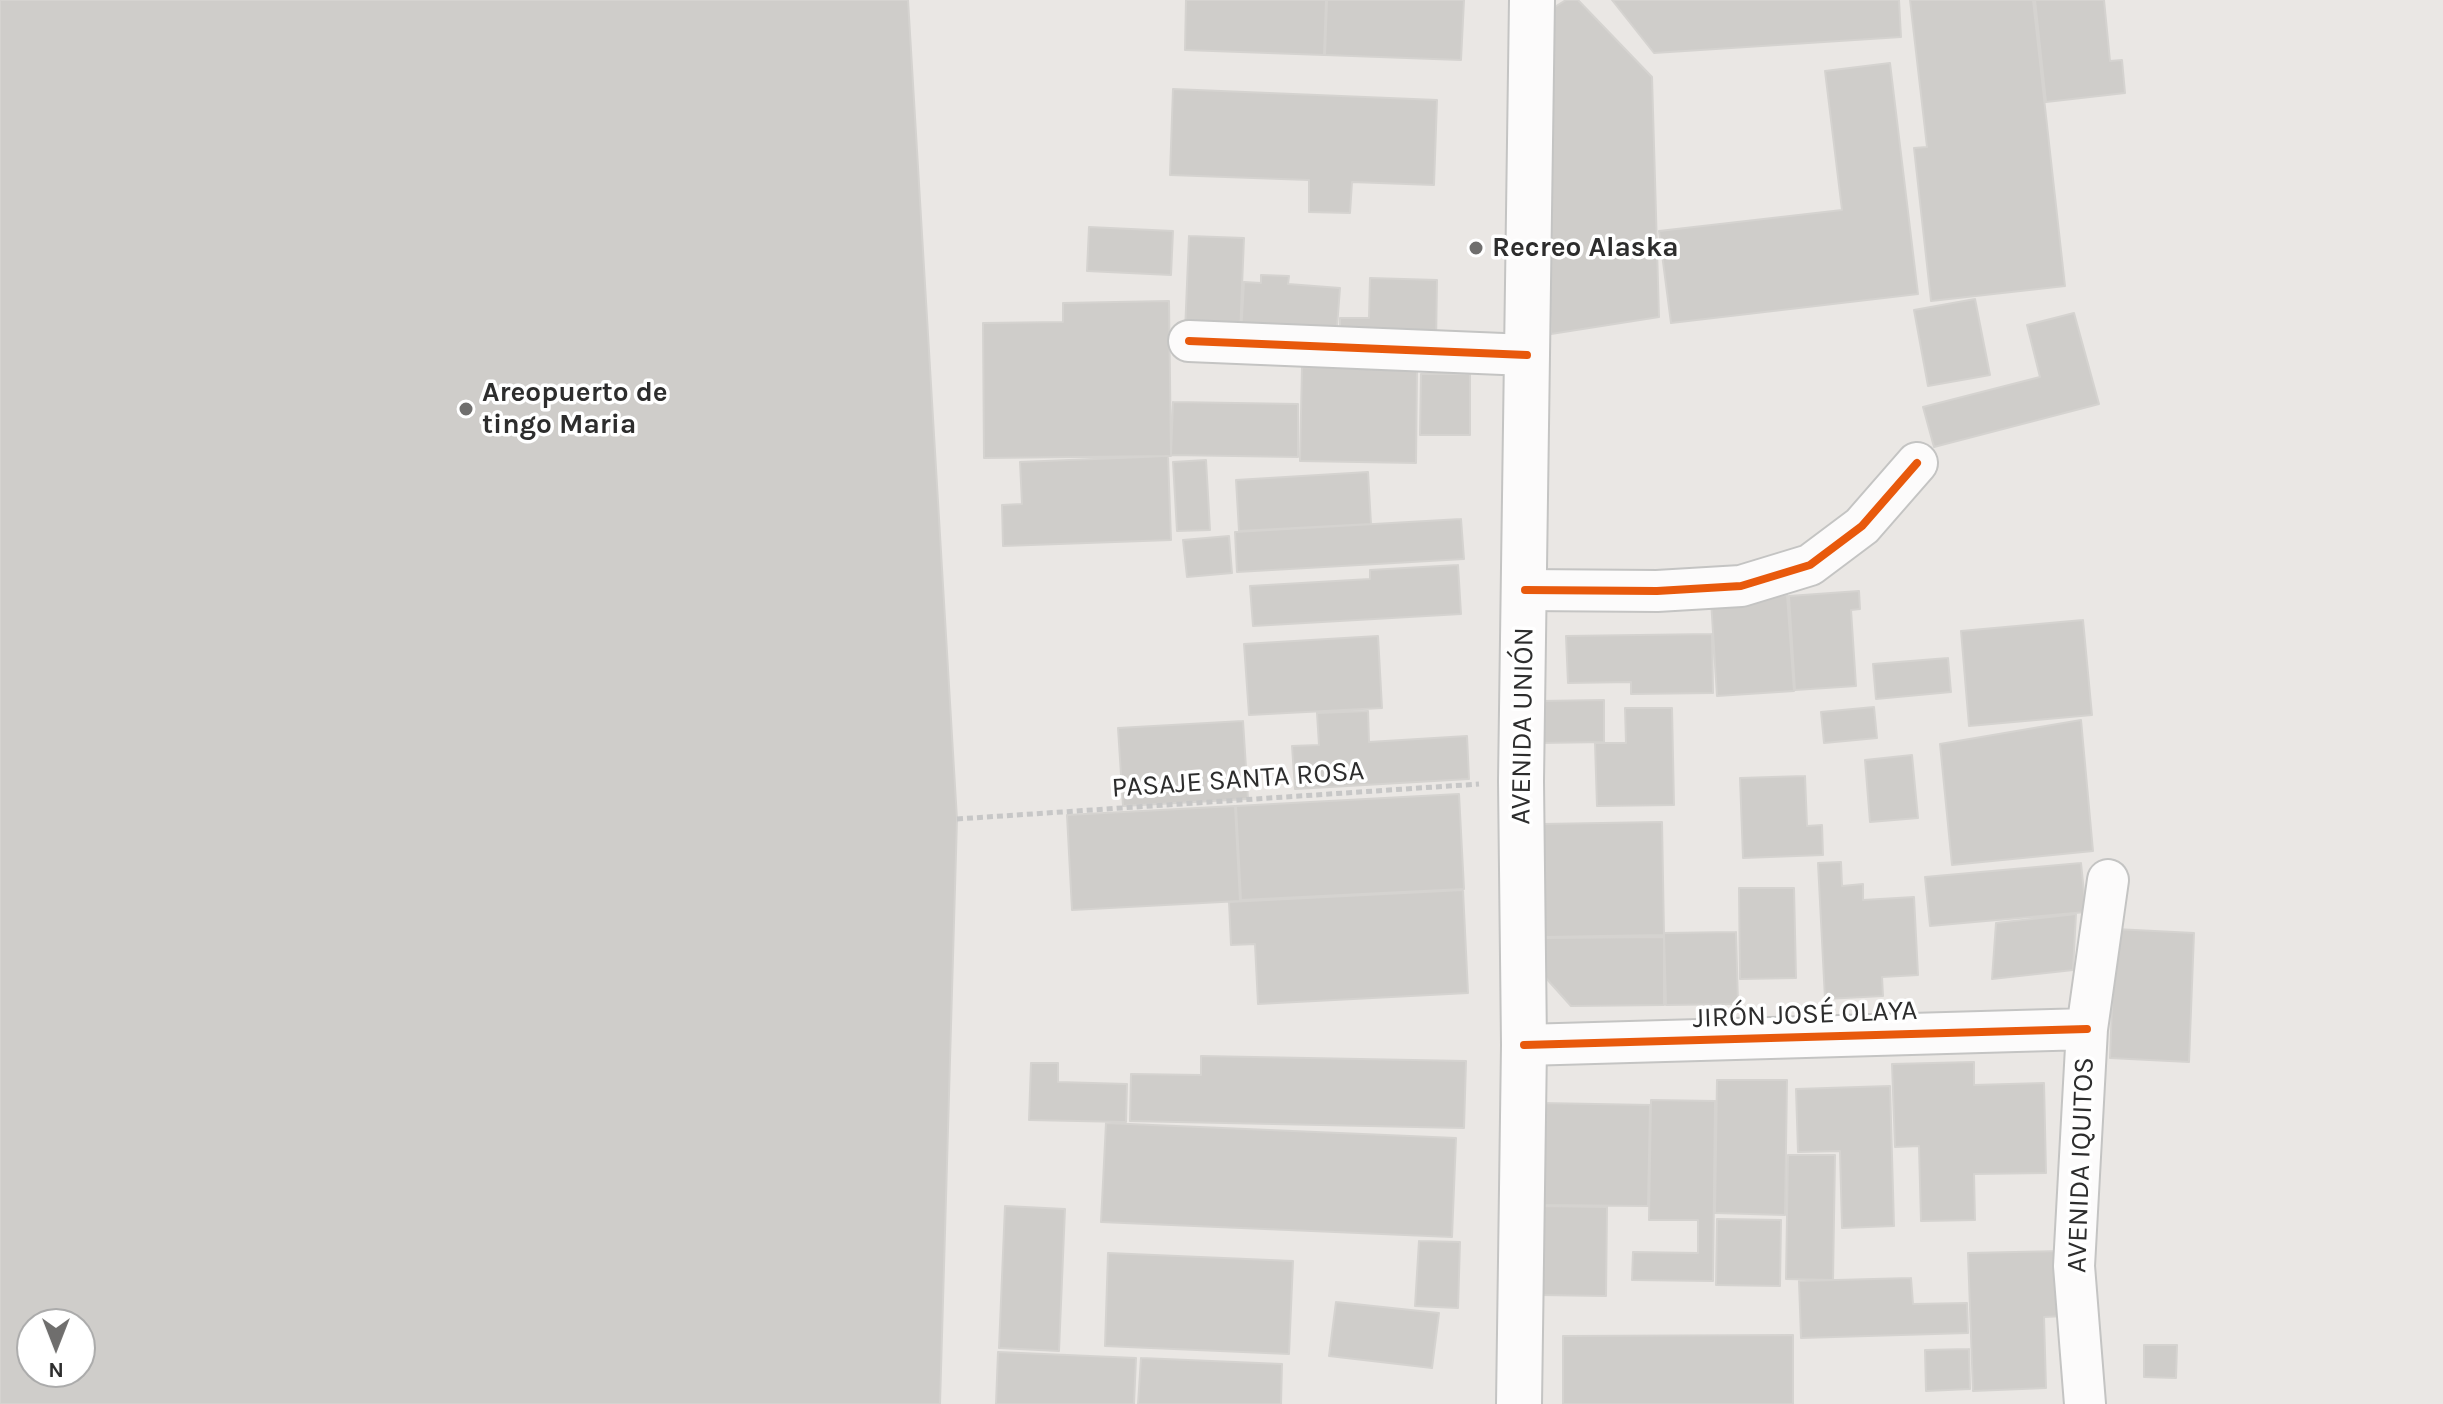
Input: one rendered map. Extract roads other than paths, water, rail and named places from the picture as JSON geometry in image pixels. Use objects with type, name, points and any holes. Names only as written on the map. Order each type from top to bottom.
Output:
[{"type":"main road","name":"AVENIDA UNIÓN","points":[[1519,1404],[1524,1045],[1521,781],[1532,0]]},
{"type":"street","points":[[1189,341],[1527,355]]},
{"type":"street","points":[[1525,590],[1657,591],[1741,586],[1810,565],[1862,526],[1917,463]]},
{"type":"street","name":"AVENIDA IQUITOS","points":[[2085,1404],[2074,1266],[2087,1029],[2108,880]]},
{"type":"street","name":"JIRÓN JOSÉ OLAYA","points":[[1524,1045],[2087,1029]]},
{"type":"place","name":"Recreo Alaska","points":[[1476,248]]},
{"type":"place","name":"Areopuerto de tingo Maria","points":[[466,409]]}]
